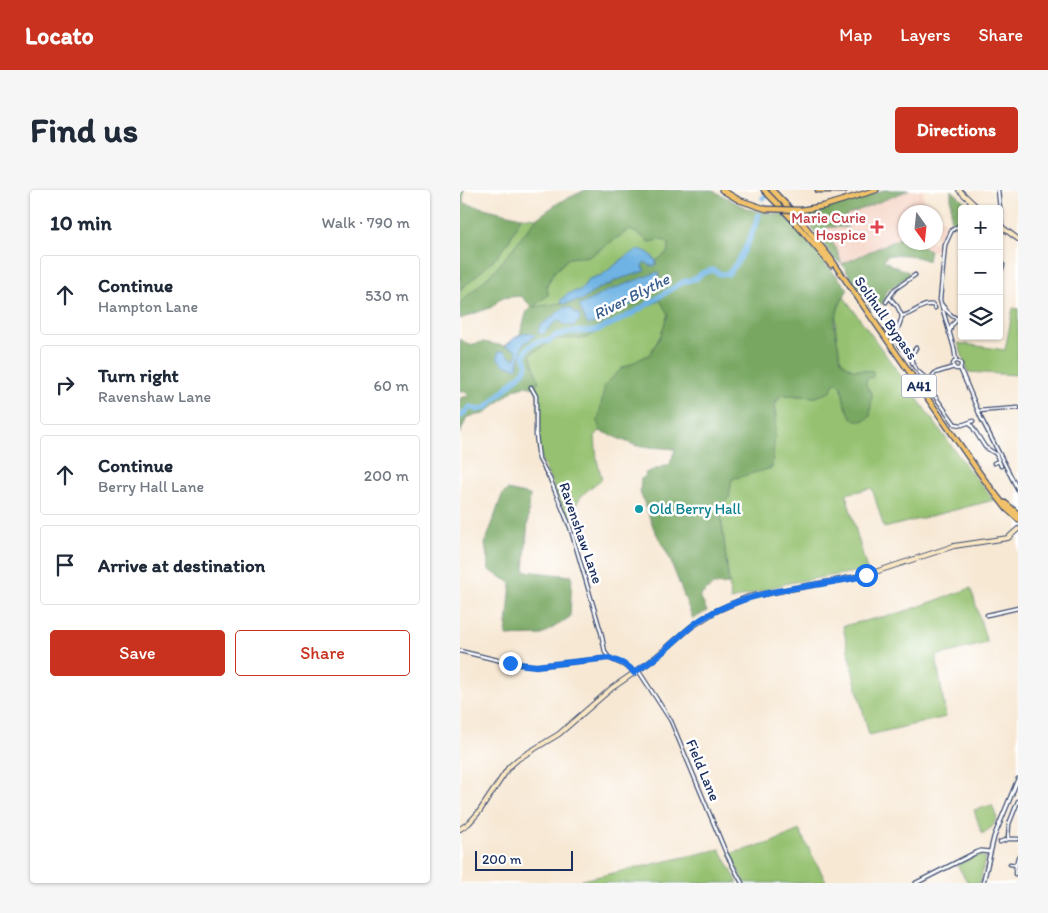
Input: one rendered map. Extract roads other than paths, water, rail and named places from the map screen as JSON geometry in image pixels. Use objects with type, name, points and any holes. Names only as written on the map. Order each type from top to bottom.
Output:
[{"type":"highway","points":[[722,190],[739,200],[766,209],[801,210],[824,206],[876,190]]},
{"type":"highway","name":"Solihull Bypass","points":[[764,190],[844,279]]},
{"type":"highway","name":"Solihull Bypass","points":[[772,190],[813,235],[995,493],[1018,520]]},
{"type":"highway","points":[[818,190],[844,190]]},
{"type":"highway","name":"Solihull Bypass","points":[[995,493],[1018,514]]},
{"type":"main road","points":[[960,191],[975,205]]},
{"type":"main road","points":[[1003,228],[1018,239]]},
{"type":"main road","points":[[460,830],[479,812],[509,767],[518,759],[560,734],[612,688],[650,662],[686,630],[703,618],[748,597],[851,579],[954,546],[1008,538],[1017,531]]},
{"type":"street","points":[[998,190],[999,205]]},
{"type":"street","points":[[954,367],[954,362],[956,361],[941,305],[945,245],[952,230],[958,226]]},
{"type":"street","points":[[886,302],[895,289],[915,275]]},
{"type":"street","points":[[889,297],[898,306],[902,316],[897,332],[898,340],[903,350],[911,354]]},
{"type":"street","points":[[902,316],[910,314],[925,305],[934,304]]},
{"type":"street","points":[[941,305],[957,320],[949,333]]},
{"type":"street","points":[[911,354],[916,348]]},
{"type":"street","points":[[911,354],[913,365],[929,380],[931,391],[955,424],[970,424],[974,421]]},
{"type":"street","points":[[956,361],[960,362],[960,368],[978,411],[1018,490]]},
{"type":"street","points":[[929,380],[935,373],[954,367],[960,368]]},
{"type":"street","name":"Ravenshaw Lane","points":[[531,387],[536,396],[536,435],[539,459],[570,527],[601,632],[605,652],[609,658]]},
{"type":"street","points":[[978,411],[1018,408]]},
{"type":"street","points":[[970,424],[985,448],[994,452],[1001,466]]},
{"type":"street","points":[[994,463],[999,461]]},
{"type":"street","points":[[987,615],[1018,608]]},
{"type":"street","points":[[460,651],[510,663],[536,666],[609,658],[636,671]]},
{"type":"street","name":"Field Lane","points":[[636,671],[670,721],[726,852],[742,883]]},
{"type":"street","points":[[983,883],[999,822],[1018,779]]},
{"type":"street","points":[[1008,840],[1009,824],[1018,801]]},
{"type":"street","points":[[1000,842],[1018,839]]},
{"type":"street","points":[[916,883],[974,853],[981,851],[990,852]]},
{"type":"street","points":[[1015,874],[1018,857]]},
{"type":"street","points":[[1010,864],[1016,865]]},
{"type":"water","points":[[640,249],[649,253],[656,261],[656,265],[651,266],[645,262],[642,265],[645,271],[616,280],[597,289],[583,300],[563,304],[560,301],[567,294],[581,290],[589,279],[602,275],[628,255]]},
{"type":"water","points":[[658,272],[660,283],[646,294],[623,309],[598,317],[600,321],[588,325],[579,306],[605,292]]},
{"type":"water","points":[[565,307],[571,308],[575,313],[579,314],[580,320],[574,326],[565,325],[560,321],[555,322],[542,335],[538,332],[540,326]]},
{"type":"water","points":[[528,333],[536,335],[523,344],[517,368],[504,365],[498,359],[498,352],[504,351],[510,357],[516,359],[517,350],[505,346],[517,336]]},
{"type":"waterway","name":"River Blythe","points":[[460,417],[470,407],[478,410],[487,407],[523,372],[527,364],[524,355],[528,348],[534,344],[541,341],[549,341],[555,336],[569,332],[595,331],[635,312],[683,282],[697,278],[702,273],[713,270],[720,274],[728,274],[743,253],[759,215]]},
{"type":"place","name":"Marie Curie Hospice","points":[[877,227]]},
{"type":"place","name":"Old Berry Hall","points":[[639,509]]}]
